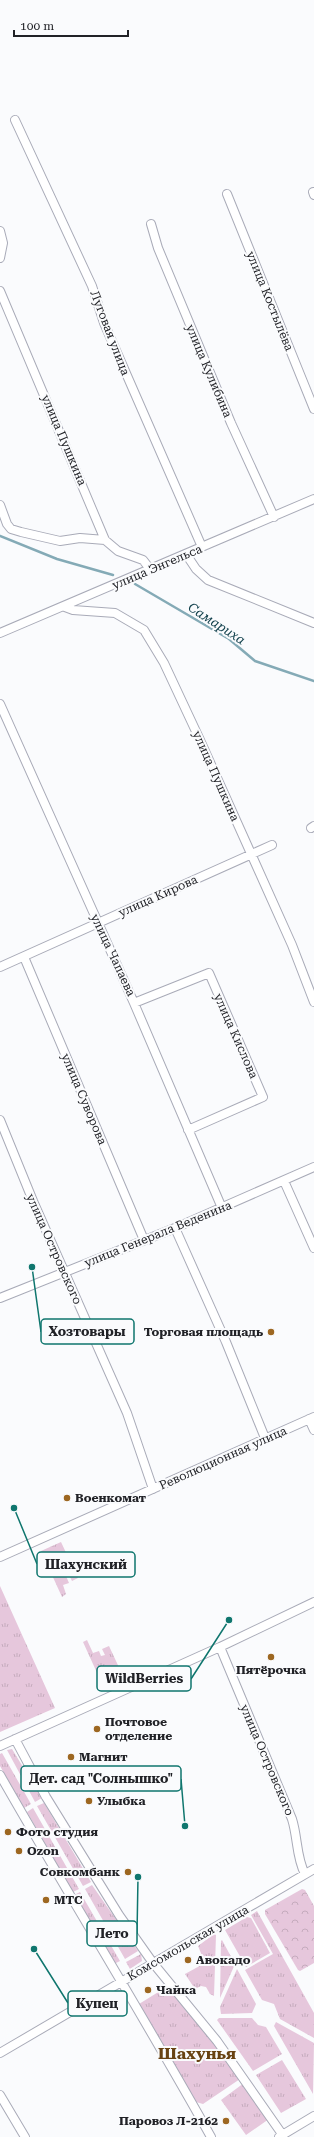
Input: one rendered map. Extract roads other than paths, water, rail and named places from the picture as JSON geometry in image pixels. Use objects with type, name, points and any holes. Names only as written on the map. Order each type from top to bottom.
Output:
[{"type":"street","name":"Луговая улица","points":[[15,120],[92,286],[104,323],[202,547]]},
{"type":"street","name":"улица Костылёва","points":[[227,194],[314,409]]},
{"type":"street","name":"улица Кулибина","points":[[151,224],[161,256],[231,423],[274,516]]},
{"type":"street","points":[[0,231],[3,243],[0,258]]},
{"type":"street","name":"улица Пушкина","points":[[0,291],[2,303],[9,309],[105,540]]},
{"type":"street","name":"улица Энгельса","points":[[0,633],[314,500]]},
{"type":"street","points":[[0,505],[7,524],[11,529],[60,541],[80,538],[105,540],[118,551],[143,560],[150,569]]},
{"type":"street","points":[[186,554],[196,569],[208,580],[314,623]]},
{"type":"street","name":"улица Пушкина","points":[[65,606],[73,610],[115,614],[144,630],[164,663],[292,945],[314,1002]]},
{"type":"street","name":"улица Чапаева","points":[[0,704],[134,1003],[222,1208]]},
{"type":"street","name":"улица Кирова","points":[[0,968],[97,923],[272,846]]},
{"type":"street","name":"улица Суворова","points":[[24,957],[144,1240]]},
{"type":"street","name":"улица Кислова","points":[[134,1003],[209,973],[263,1098],[188,1130]]},
{"type":"street","name":"улица Островского","points":[[0,1120],[64,1273],[127,1413],[153,1489]]},
{"type":"street","name":"улица Генерала Веденина","points":[[0,1298],[175,1228],[314,1167]]},
{"type":"street","points":[[284,1181],[314,1248]]},
{"type":"street","points":[[175,1228],[226,1342],[265,1438]]},
{"type":"street","points":[[311,1418],[314,1430]]},
{"type":"street","name":"Революционная улица","points":[[0,1557],[311,1418]]},
{"type":"street","points":[[0,1746],[220,1647],[314,1602]]},
{"type":"street","name":"улица Островского","points":[[220,1647],[292,1819],[296,1831],[298,1859],[305,1874]]},
{"type":"street","points":[[15,1739],[46,1797],[108,1898],[153,1963],[217,2041],[280,2136],[314,2116]]},
{"type":"street","points":[[0,1775],[175,2071],[211,2137]]},
{"type":"street","name":"Комсомольская улица","points":[[0,2053],[314,1869]]},
{"type":"street","points":[[0,2095],[25,2137]]},
{"type":"waterway","name":"Самариха","points":[[0,536],[57,559],[113,575]]},
{"type":"waterway","name":"Самариха","points":[[135,584],[229,639],[255,661],[314,681]]},
{"type":"place","name":"Хозтовары","points":[[32,1267]]},
{"type":"place","name":"Торговая площадь","points":[[271,1332]]},
{"type":"place","name":"Военкомат","points":[[67,1498]]},
{"type":"place","name":"Шахунский","points":[[14,1508]]},
{"type":"place","name":"WildBerries","points":[[229,1620]]},
{"type":"place","name":"Пятёрочка","points":[[271,1657]]},
{"type":"place","name":"Почтовое отделение","points":[[97,1729]]},
{"type":"place","name":"Магнит","points":[[71,1757]]},
{"type":"place","name":"Улыбка","points":[[89,1801]]},
{"type":"place","name":"Дет. сад \"Солнышко\"","points":[[185,1826]]},
{"type":"place","name":"Фото студия","points":[[8,1832]]},
{"type":"place","name":"Ozon","points":[[19,1851]]},
{"type":"place","name":"Совкомбанк","points":[[128,1872]]},
{"type":"place","name":"Лето","points":[[138,1877]]},
{"type":"place","name":"МТС","points":[[46,1900]]},
{"type":"place","name":"Купец","points":[[34,1949]]},
{"type":"place","name":"Авокадо","points":[[188,1960]]},
{"type":"place","name":"Чайка","points":[[148,1990]]},
{"type":"place","name":"Паровоз Л-2162","points":[[226,2121]]},
{"type":"district","name":"Шахунья","points":[[197,2053]]}]
